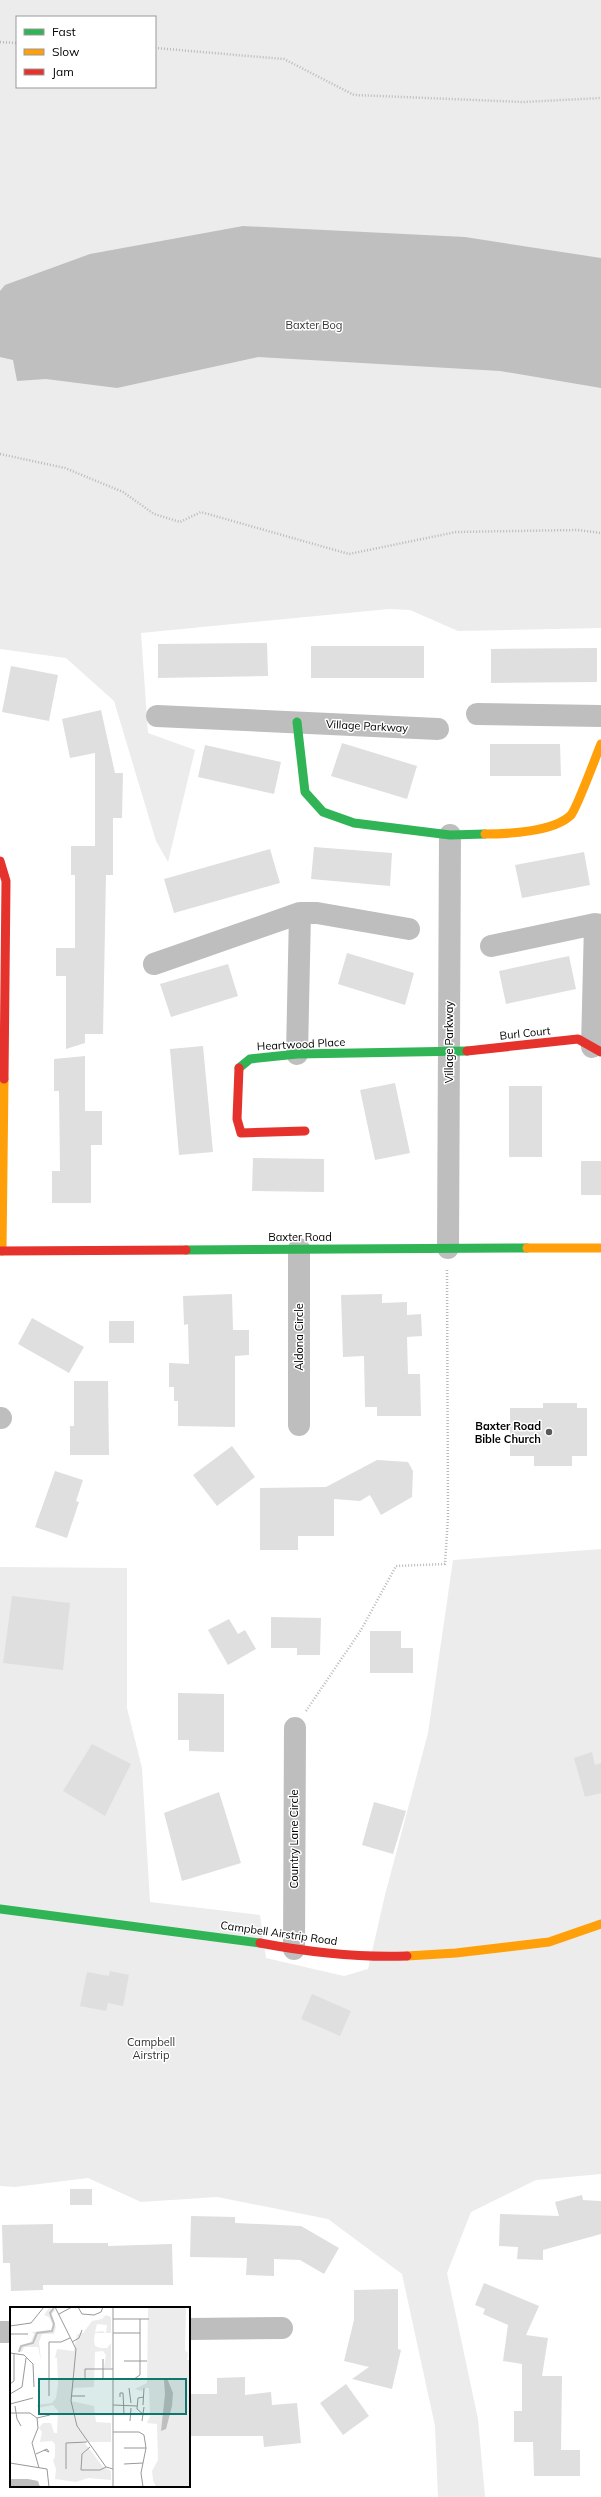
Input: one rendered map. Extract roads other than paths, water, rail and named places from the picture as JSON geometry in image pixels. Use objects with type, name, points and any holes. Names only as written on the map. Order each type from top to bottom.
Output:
[{"type":"street","points":[[477,714],[601,716]]},
{"type":"street","name":"Village Parkway","points":[[157,716],[438,729]]},
{"type":"street","points":[[297,722],[305,792],[323,812],[354,823],[450,836],[516,834],[548,827],[571,815],[601,744]]},
{"type":"street","name":"Village Parkway","points":[[448,1248],[450,836]]},
{"type":"street","points":[[0,861],[6,881],[1,1251]]},
{"type":"street","points":[[297,1054],[300,913]]},
{"type":"street","points":[[154,964],[300,913],[318,913],[409,929]]},
{"type":"street","points":[[491,946],[598,925],[596,1050]]},
{"type":"street","name":"Burl Court","points":[[449,1053],[578,1040],[596,1050]]},
{"type":"street","name":"Heartwood Place","points":[[305,1131],[241,1133],[237,1119],[239,1066],[250,1059],[297,1054],[449,1053]]},
{"type":"street","name":"Baxter Road","points":[[1,1251],[601,1248]]},
{"type":"street","name":"Aldona Circle","points":[[299,1249],[299,1425]]},
{"type":"street","name":"Country Lane Circle","points":[[294,1949],[295,1728]]},
{"type":"street","name":"Campbell Airstrip Road","points":[[0,1909],[250,1940],[294,1949],[380,1957],[456,1953],[549,1942],[601,1924]]},
{"type":"street","points":[[190,2329],[282,2328]]},
{"type":"place","name":"Baxter Road Bible Church","points":[[549,1432]]},
{"type":"park label","name":"Baxter Bog","points":[[314,325]]},
{"type":"park label","name":"Campbell Airstrip","points":[[151,2048]]}]
